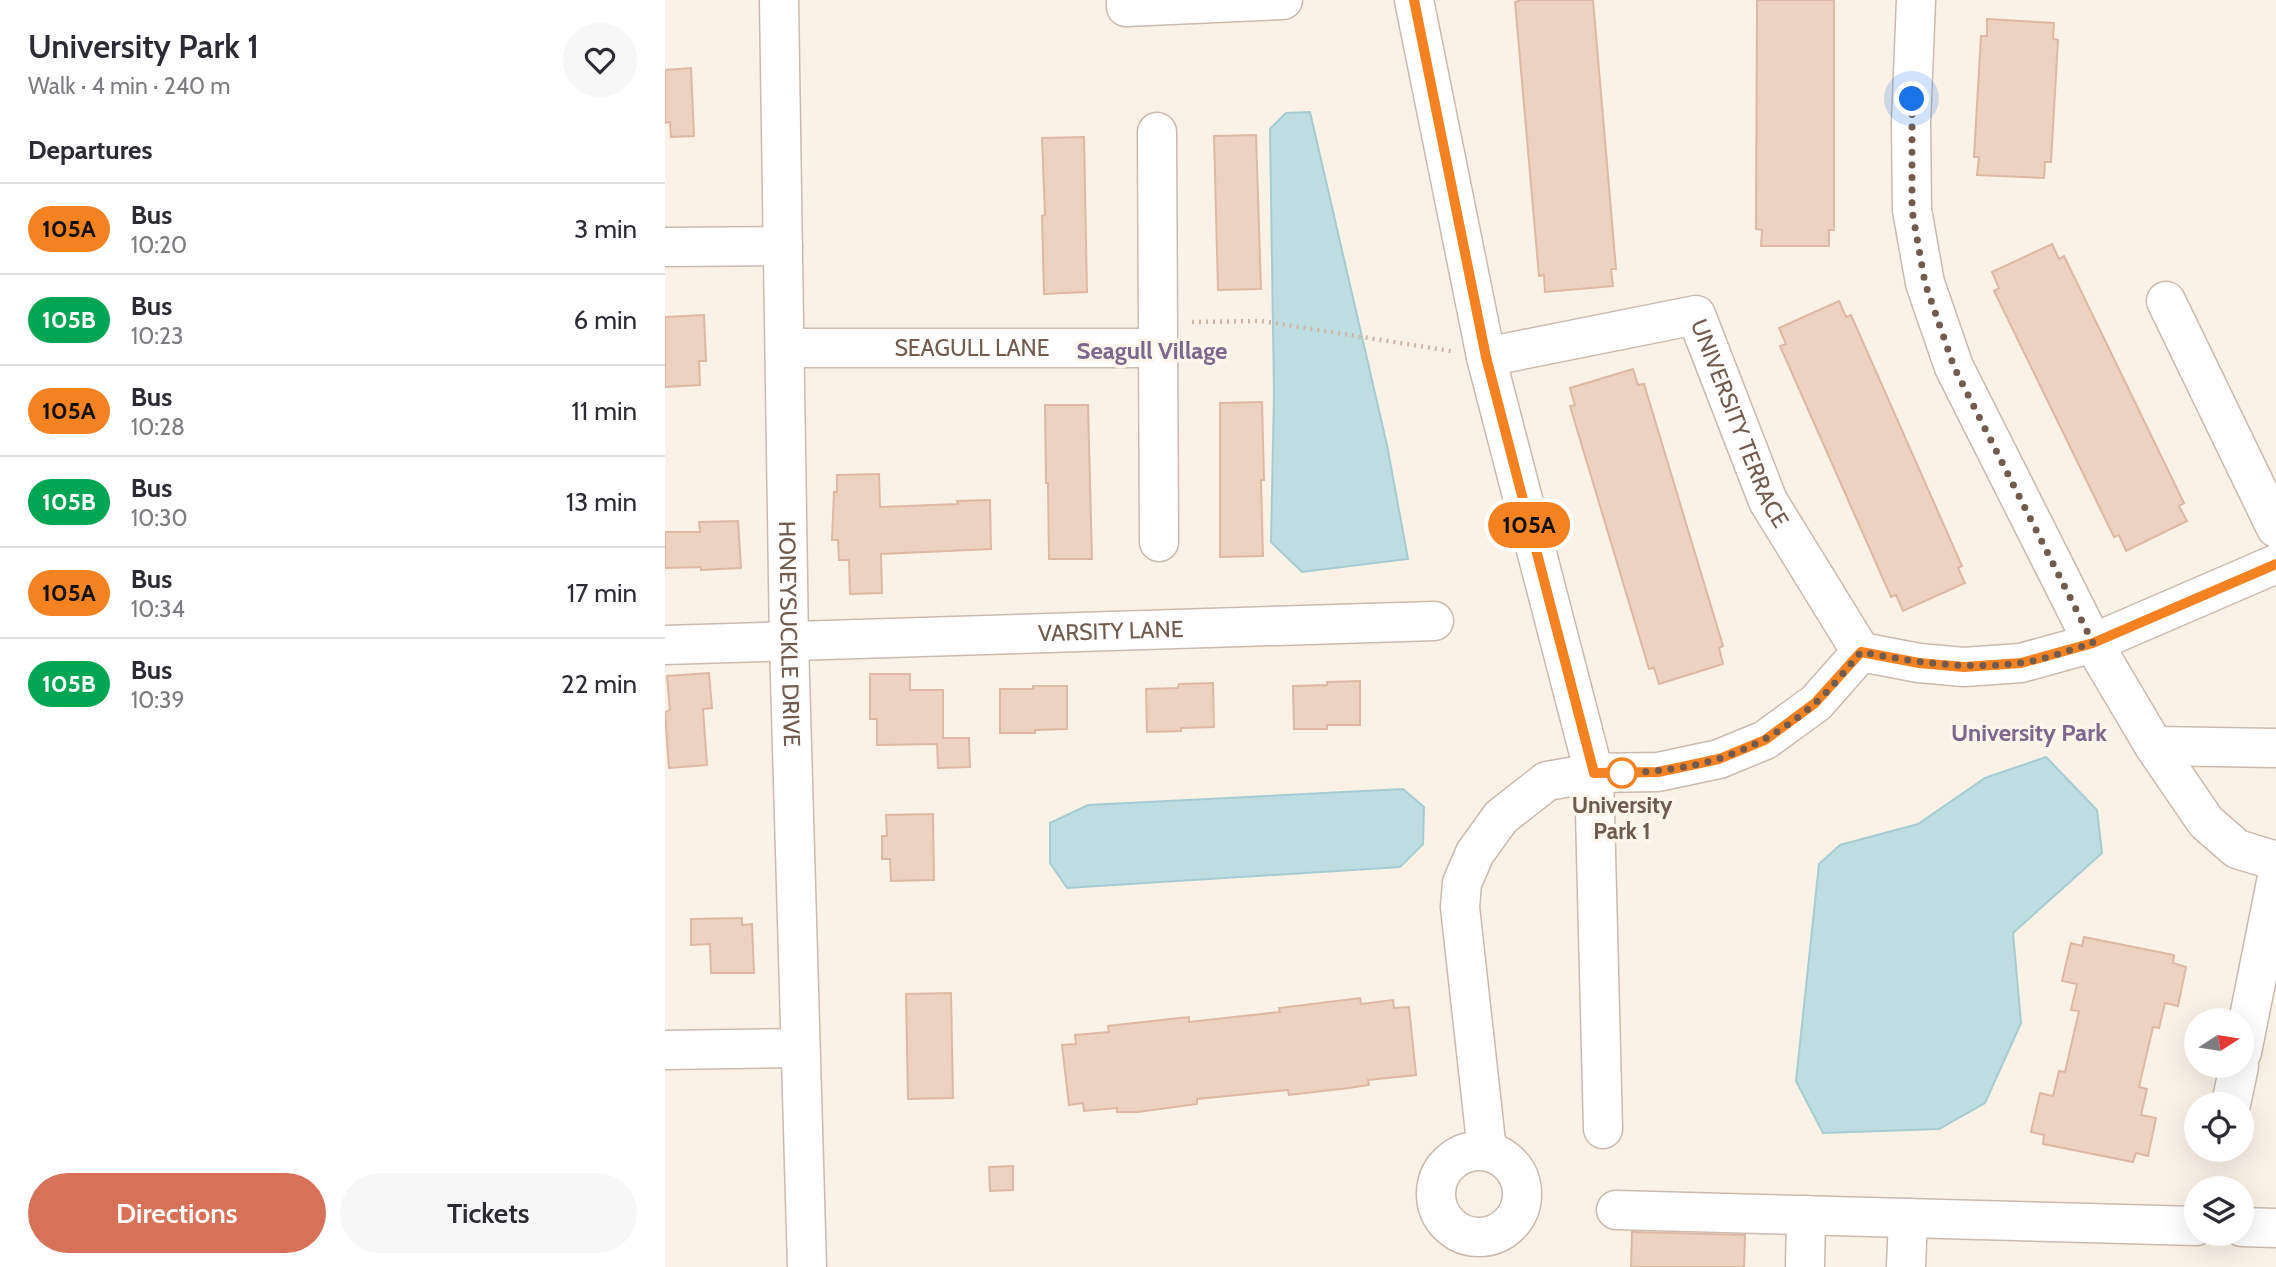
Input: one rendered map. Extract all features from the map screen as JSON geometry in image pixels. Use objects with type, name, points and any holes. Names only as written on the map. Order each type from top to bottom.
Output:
[{"type":"street","name":"HONEYSUCKLE DRIVE","points":[[779,0],[789,643],[807,1267]]},
{"type":"street","points":[[1126,0],[1126,7],[1283,0]]},
{"type":"street","points":[[1414,0],[1486,357],[1594,773],[1603,1129]]},
{"type":"street","points":[[1916,0],[1911,124],[1912,210],[1925,283],[1954,367],[2093,643],[2154,746],[2206,822],[2237,849],[2276,861]]},
{"type":"street","points":[[1157,132],[1159,542]]},
{"type":"street","points":[[665,247],[783,246]]},
{"type":"street","points":[[2166,301],[2276,528]]},
{"type":"street","name":"UNIVERSITY TERRACE","points":[[1486,357],[1696,315],[1768,502],[1861,652]]},
{"type":"street","name":"SEAGULL LANE","points":[[785,348],[1158,335]]},
{"type":"street","points":[[1487,1151],[1460,907],[1462,883],[1475,853],[1501,817],[1547,781],[1594,773],[1658,772],[1719,759],[1765,740],[1815,703],[1861,652],[1919,663],[1964,667],[2021,663],[2093,643],[2276,564]]},
{"type":"street","name":"VARSITY LANE","points":[[665,645],[1434,621]]},
{"type":"street","points":[[2154,746],[2276,748]]},
{"type":"street","points":[[2251,1008],[2276,882]]},
{"type":"street","points":[[665,1050],[800,1048]]},
{"type":"street","points":[[1616,1210],[2184,1226]]},
{"type":"street","points":[[1805,1267],[1806,1215]]},
{"type":"street","points":[[1906,1267],[1908,1218]]},
{"type":"street","points":[[2254,1227],[2276,1228]]},
{"type":"path","points":[[1158,335],[1261,321],[1486,357]]},
{"type":"water","points":[[1310,112],[1387,445],[1408,559],[1302,572],[1271,542],[1274,393],[1270,129],[1286,113]]},
{"type":"water","points":[[2046,757],[2097,810],[2102,853],[2013,933],[2021,1023],[1985,1103],[1939,1129],[1823,1133],[1796,1081],[1819,864],[1840,845],[1918,824],[1985,778]]},
{"type":"water","points":[[1403,789],[1424,807],[1423,844],[1400,867],[1067,888],[1050,863],[1050,823],[1088,805]]},
{"type":"building","points":[[1593,0],[1616,269],[1611,269],[1613,286],[1545,292],[1544,275],[1539,276],[1515,2]]},
{"type":"building","points":[[1757,0],[1834,0],[1834,230],[1829,230],[1829,246],[1761,246],[1762,230],[1756,229]]},
{"type":"building","points":[[1987,19],[2054,23],[2053,39],[2058,40],[2051,162],[2045,162],[2044,178],[1977,175],[1979,157],[1974,157],[1981,36],[1987,36]]},
{"type":"building","points":[[691,68],[694,136],[671,137],[670,122],[665,123],[665,70]]},
{"type":"building","points":[[1256,135],[1261,289],[1218,290],[1214,136]]},
{"type":"building","points":[[1084,137],[1087,292],[1044,294],[1042,138]]},
{"type":"building","points":[[2052,244],[2059,259],[2064,256],[2184,503],[2179,506],[2187,521],[2126,551],[2119,535],[2114,537],[1994,291],[1999,288],[1992,272]]},
{"type":"building","points":[[1839,301],[1846,317],[1851,315],[1962,566],[1958,568],[1965,583],[1903,611],[1896,595],[1891,597],[1780,346],[1786,344],[1779,328]]},
{"type":"building","points":[[704,315],[706,361],[699,361],[700,385],[665,387],[665,317]]},
{"type":"building","points":[[1633,369],[1638,385],[1644,384],[1723,646],[1719,648],[1723,664],[1659,684],[1654,668],[1649,669],[1570,406],[1575,405],[1570,388]]},
{"type":"building","points":[[1262,402],[1263,556],[1220,557],[1220,403]]},
{"type":"building","points":[[1045,405],[1088,405],[1092,559],[1049,559]]},
{"type":"building","points":[[879,474],[880,507],[990,500],[991,549],[881,554],[882,593],[850,594],[849,560],[839,560],[838,540],[832,540],[837,475]]},
{"type":"building","points":[[738,521],[741,568],[665,568],[665,532],[700,532],[699,522]]},
{"type":"building","points":[[709,673],[712,708],[703,709],[707,765],[669,768],[665,712],[670,710],[667,676]]},
{"type":"building","points":[[870,674],[910,674],[910,690],[943,690],[943,738],[969,738],[970,767],[938,768],[937,744],[877,745],[877,719],[870,719]]},
{"type":"building","points":[[1360,681],[1360,725],[1294,729],[1293,686]]},
{"type":"building","points":[[1213,683],[1214,727],[1147,732],[1146,689]]},
{"type":"building","points":[[1033,686],[1067,686],[1067,729],[1000,733],[1000,689],[1033,689]]},
{"type":"building","points":[[933,814],[934,880],[891,881],[890,859],[882,859],[882,836],[887,836],[886,815]]},
{"type":"building","points":[[742,918],[742,925],[752,924],[754,973],[711,973],[710,944],[691,945],[691,919]]},
{"type":"building","points":[[2084,937],[2174,955],[2173,963],[2186,967],[2178,1006],[2165,1003],[2159,1028],[2153,1027],[2139,1087],[2147,1089],[2141,1115],[2156,1118],[2148,1156],[2136,1153],[2133,1162],[2043,1144],[2044,1135],[2031,1132],[2040,1093],[2053,1096],[2059,1071],[2065,1072],[2079,1011],[2071,1010],[2077,984],[2062,981],[2071,943],[2082,946]]},
{"type":"building","points":[[951,993],[953,1098],[908,1099],[906,994]]},
{"type":"building","points":[[1360,998],[1361,1004],[1393,1000],[1394,1008],[1409,1007],[1416,1075],[1368,1080],[1369,1085],[1289,1095],[1288,1090],[1197,1099],[1197,1104],[1138,1112],[1117,1112],[1117,1108],[1084,1111],[1083,1103],[1069,1105],[1062,1045],[1076,1044],[1075,1035],[1109,1032],[1108,1026],[1189,1017],[1189,1022],[1280,1012],[1279,1008]]},
{"type":"building","points":[[1013,1166],[1013,1190],[990,1191],[989,1167]]},
{"type":"building","points":[[1632,1232],[1745,1235],[1744,1267],[1631,1267]]},
{"type":"bus line","name":"105A","points":[[1414,0],[1486,357],[1594,773],[1658,772],[1719,759],[1765,740],[1815,703],[1861,652],[1919,663],[1964,667],[2021,663],[2093,643],[2276,564]]},
{"type":"place","name":"University Park 1","points":[[1622,773]]},
{"type":"district","name":"Seagull Village","points":[[1152,350]]},
{"type":"district","name":"University Park","points":[[2029,732]]},
{"type":"route","points":[[1622,773],[1615,773],[1658,772],[1719,759],[1765,740],[1815,703],[1861,652],[1919,663],[1964,667],[2021,663],[2093,643],[1954,367],[1925,283],[1912,210],[1912,99]]}]
